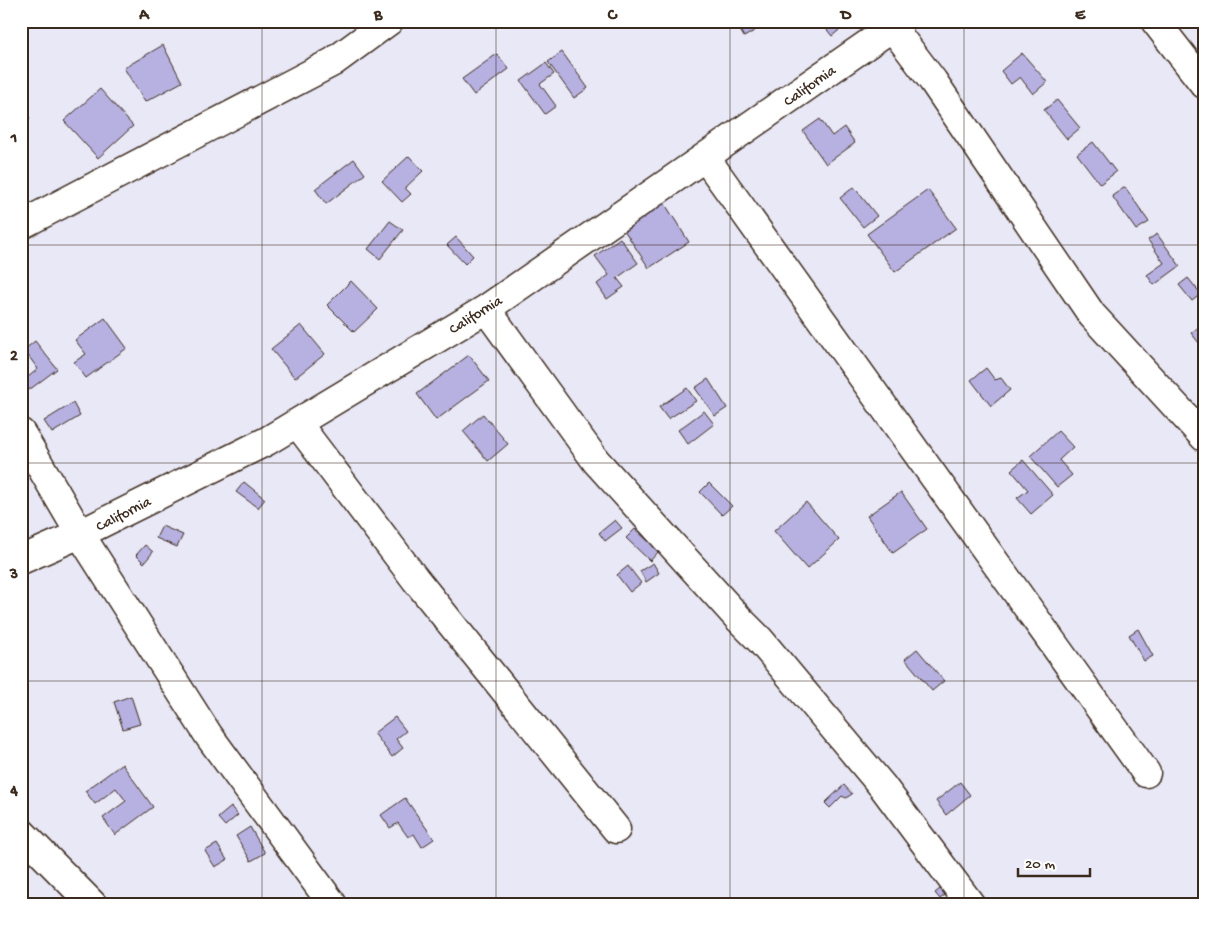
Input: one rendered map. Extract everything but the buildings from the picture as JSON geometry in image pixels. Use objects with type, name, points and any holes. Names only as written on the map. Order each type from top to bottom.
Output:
[{"type":"street","points":[[21,225],[333,62],[389,21]]},
{"type":"street","points":[[1155,21],[1204,84]]},
{"type":"street","points":[[896,24],[1092,314],[1204,436]]},
{"type":"street","name":"California","points":[[21,560],[80,534],[267,440],[486,309],[896,24]]},
{"type":"street","points":[[705,157],[1146,773]]},
{"type":"street","points":[[486,309],[596,461],[760,640],[882,787],[971,905]]},
{"type":"street","points":[[298,423],[416,580],[616,829]]},
{"type":"street","points":[[21,433],[80,534],[209,736],[333,905]]},
{"type":"street","points":[[21,832],[93,905]]}]
